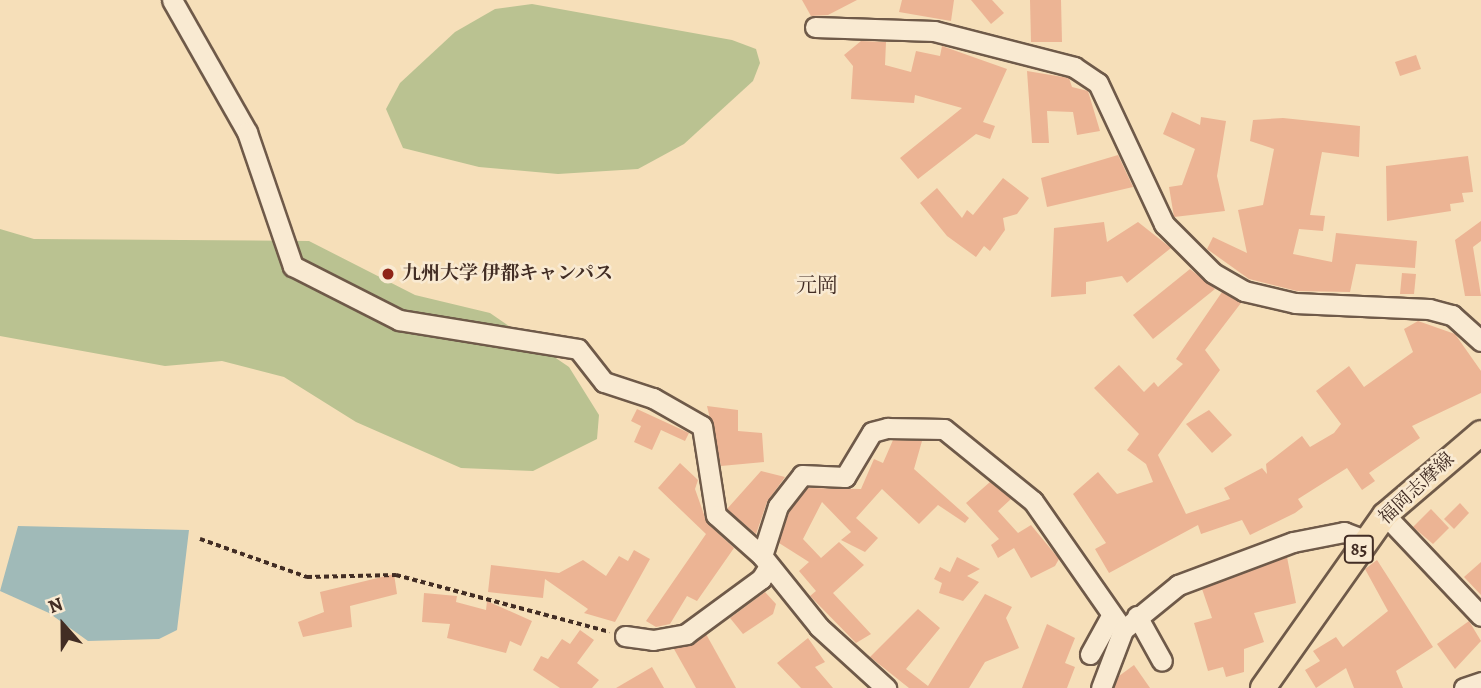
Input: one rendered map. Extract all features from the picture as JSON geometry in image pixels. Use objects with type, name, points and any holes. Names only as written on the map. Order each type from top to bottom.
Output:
[{"type":"main road","name":"福岡志摩線","points":[[1263,688],[1385,515],[1481,433]]},
{"type":"street","points":[[172,0],[247,132],[293,266],[399,320],[578,349],[604,382],[653,398],[702,426],[716,515],[765,561],[819,627],[886,688]]},
{"type":"street","points":[[815,27],[934,31],[1074,67],[1098,83],[1164,224],[1213,273],[1244,291],[1295,303],[1429,309],[1452,315],[1481,341]]},
{"type":"street","points":[[625,636],[653,640],[686,634],[761,579],[778,506],[802,475],[845,477],[872,432],[887,428],[944,429],[1033,501],[1117,623],[1101,688]]},
{"type":"street","points":[[1385,515],[1481,616]]},
{"type":"street","points":[[1090,654],[1117,623],[1137,616],[1178,585],[1250,555],[1344,532],[1365,540]]},
{"type":"street","points":[[1137,616],[1162,662]]},
{"type":"street","points":[[1464,688],[1481,682]]},
{"type":"path","points":[[200,539],[307,577],[396,575],[625,636]]},
{"type":"green space","points":[[532,4],[732,40],[756,49],[760,63],[753,81],[684,144],[638,169],[558,174],[479,167],[403,148],[386,109],[400,83],[455,32],[495,9]]},
{"type":"green space","points":[[0,229],[34,239],[309,241],[415,295],[490,313],[569,367],[599,415],[597,439],[533,471],[461,468],[356,422],[284,377],[222,361],[165,366],[0,336]]},
{"type":"water","points":[[18,526],[189,530],[177,630],[159,639],[88,641],[49,613],[0,591]]},
{"type":"building","points":[[802,0],[857,0],[828,15],[811,16]]},
{"type":"building","points":[[902,0],[954,0],[951,21],[899,12]]},
{"type":"building","points":[[971,0],[992,0],[1004,13],[991,24]]},
{"type":"building","points":[[1030,0],[1061,0],[1062,42],[1031,42]]},
{"type":"building","points":[[861,41],[886,42],[885,65],[911,72],[916,51],[940,56],[942,46],[1007,69],[983,122],[995,126],[990,139],[976,134],[918,179],[900,158],[962,108],[915,95],[914,103],[851,99],[853,66],[844,55]]},
{"type":"building","points":[[1416,55],[1421,69],[1400,76],[1395,62]]},
{"type":"building","points":[[1027,71],[1069,78],[1072,87],[1088,91],[1100,131],[1077,135],[1073,112],[1047,111],[1049,143],[1032,143]]},
{"type":"building","points":[[1172,112],[1200,125],[1201,117],[1226,121],[1217,176],[1225,211],[1174,217],[1169,187],[1182,185],[1195,149],[1163,134]]},
{"type":"building","points":[[1283,118],[1360,126],[1359,157],[1322,152],[1310,215],[1325,216],[1323,231],[1299,229],[1293,254],[1332,262],[1336,233],[1417,241],[1415,268],[1356,264],[1350,292],[1297,291],[1249,279],[1207,249],[1213,237],[1247,253],[1238,210],[1263,205],[1274,149],[1250,141],[1253,120]]},
{"type":"building","points":[[1118,155],[1133,187],[1047,207],[1041,178]]},
{"type":"building","points":[[1468,156],[1473,192],[1462,193],[1464,202],[1450,204],[1451,211],[1387,221],[1386,166]]},
{"type":"building","points":[[1003,178],[1029,198],[1017,214],[1003,218],[1005,230],[990,251],[984,246],[976,257],[947,236],[920,203],[937,188],[962,218],[967,210],[973,215]]},
{"type":"building","points":[[1481,221],[1481,241],[1473,247],[1481,296],[1465,296],[1455,240]]},
{"type":"building","points":[[1104,222],[1107,242],[1138,222],[1171,248],[1127,283],[1122,276],[1086,282],[1086,294],[1051,297],[1054,228]]},
{"type":"building","points":[[1190,269],[1215,289],[1153,339],[1133,315]]},
{"type":"building","points":[[1402,273],[1416,274],[1414,294],[1400,294]]},
{"type":"building","points":[[1222,292],[1241,303],[1205,350],[1220,370],[1158,455],[1186,514],[1230,499],[1224,488],[1262,468],[1267,474],[1266,464],[1302,436],[1310,447],[1334,433],[1341,424],[1316,391],[1349,366],[1364,387],[1413,352],[1404,329],[1418,321],[1455,334],[1481,371],[1481,393],[1412,426],[1420,438],[1369,473],[1375,481],[1362,490],[1347,468],[1298,499],[1303,507],[1295,513],[1250,535],[1242,520],[1201,534],[1198,525],[1109,573],[1095,549],[1106,543],[1073,494],[1098,472],[1117,494],[1153,482],[1146,464],[1127,450],[1139,434],[1094,388],[1119,365],[1144,392],[1154,382],[1158,387],[1183,364],[1176,359]]},
{"type":"building","points":[[707,406],[738,410],[738,431],[762,433],[764,462],[721,466]]},
{"type":"building","points":[[637,409],[689,433],[685,441],[661,430],[652,450],[634,442],[641,426],[631,421]]},
{"type":"building","points":[[1209,410],[1232,435],[1212,453],[1186,424]]},
{"type":"building","points":[[893,440],[922,441],[914,469],[969,518],[965,523],[938,505],[919,524],[882,489],[856,518],[878,538],[865,552],[841,540],[851,532],[822,502],[803,539],[821,558],[839,542],[864,565],[833,593],[871,634],[856,643],[810,596],[816,591],[799,571],[809,562],[779,543],[789,512],[808,488],[861,489],[874,459],[883,463]]},
{"type":"building","points":[[680,463],[698,480],[695,489],[707,523],[734,548],[697,601],[687,596],[670,624],[656,627],[646,621],[706,534],[658,488]]},
{"type":"building","points":[[761,471],[785,477],[767,502],[756,534],[727,509]]},
{"type":"building","points":[[990,482],[1011,499],[998,511],[1018,533],[1031,525],[1059,559],[1055,566],[1031,578],[1014,548],[998,558],[991,545],[999,539],[966,503]]},
{"type":"building","points":[[1460,503],[1469,513],[1454,529],[1444,519]]},
{"type":"building","points":[[1431,509],[1449,528],[1433,544],[1413,527]]},
{"type":"building","points":[[634,550],[650,559],[615,622],[584,613],[588,609],[545,579],[543,598],[488,592],[491,565],[559,573],[583,560],[606,576],[619,556],[628,561]]},
{"type":"building","points":[[957,557],[980,569],[967,576],[979,582],[963,601],[939,593],[942,583],[934,579],[940,567],[950,572]]},
{"type":"building","points":[[1287,557],[1296,603],[1254,613],[1264,642],[1244,649],[1244,672],[1226,677],[1223,667],[1208,671],[1194,623],[1212,618],[1202,589]]},
{"type":"building","points":[[1377,560],[1433,647],[1396,671],[1403,688],[1354,688],[1346,668],[1316,688],[1305,670],[1320,661],[1313,651],[1336,637],[1343,647],[1388,611],[1365,569]]},
{"type":"building","points":[[1481,562],[1481,595],[1464,577]]},
{"type":"building","points":[[394,574],[397,594],[350,606],[352,627],[303,637],[298,622],[324,612],[320,592]]},
{"type":"building","points":[[765,592],[776,604],[773,614],[743,634],[730,618]]},
{"type":"building","points":[[424,593],[457,596],[456,602],[486,610],[487,601],[532,621],[521,646],[510,641],[506,653],[447,638],[450,624],[422,622]]},
{"type":"building","points":[[985,594],[1012,607],[1006,618],[1019,648],[985,662],[969,688],[909,688],[870,657],[918,609],[940,628],[906,669],[928,686]]},
{"type":"building","points":[[1469,621],[1481,641],[1455,669],[1437,644]]},
{"type":"building","points":[[1047,624],[1075,638],[1065,663],[1075,667],[1067,688],[1022,688]]},
{"type":"building","points":[[580,630],[594,640],[577,663],[599,680],[592,688],[560,688],[533,670],[541,656],[548,659],[562,639],[570,644]]},
{"type":"building","points":[[706,634],[736,688],[696,688],[674,649]]},
{"type":"building","points":[[808,638],[825,662],[815,667],[833,688],[801,688],[777,663]]},
{"type":"building","points":[[1134,665],[1150,688],[1114,688],[1119,676]]},
{"type":"building","points":[[652,667],[664,688],[616,688]]},
{"type":"place","name":"九州大学 伊都キャンパス","points":[[388,274]]},
{"type":"district","name":"元岡","points":[[817,285]]}]
